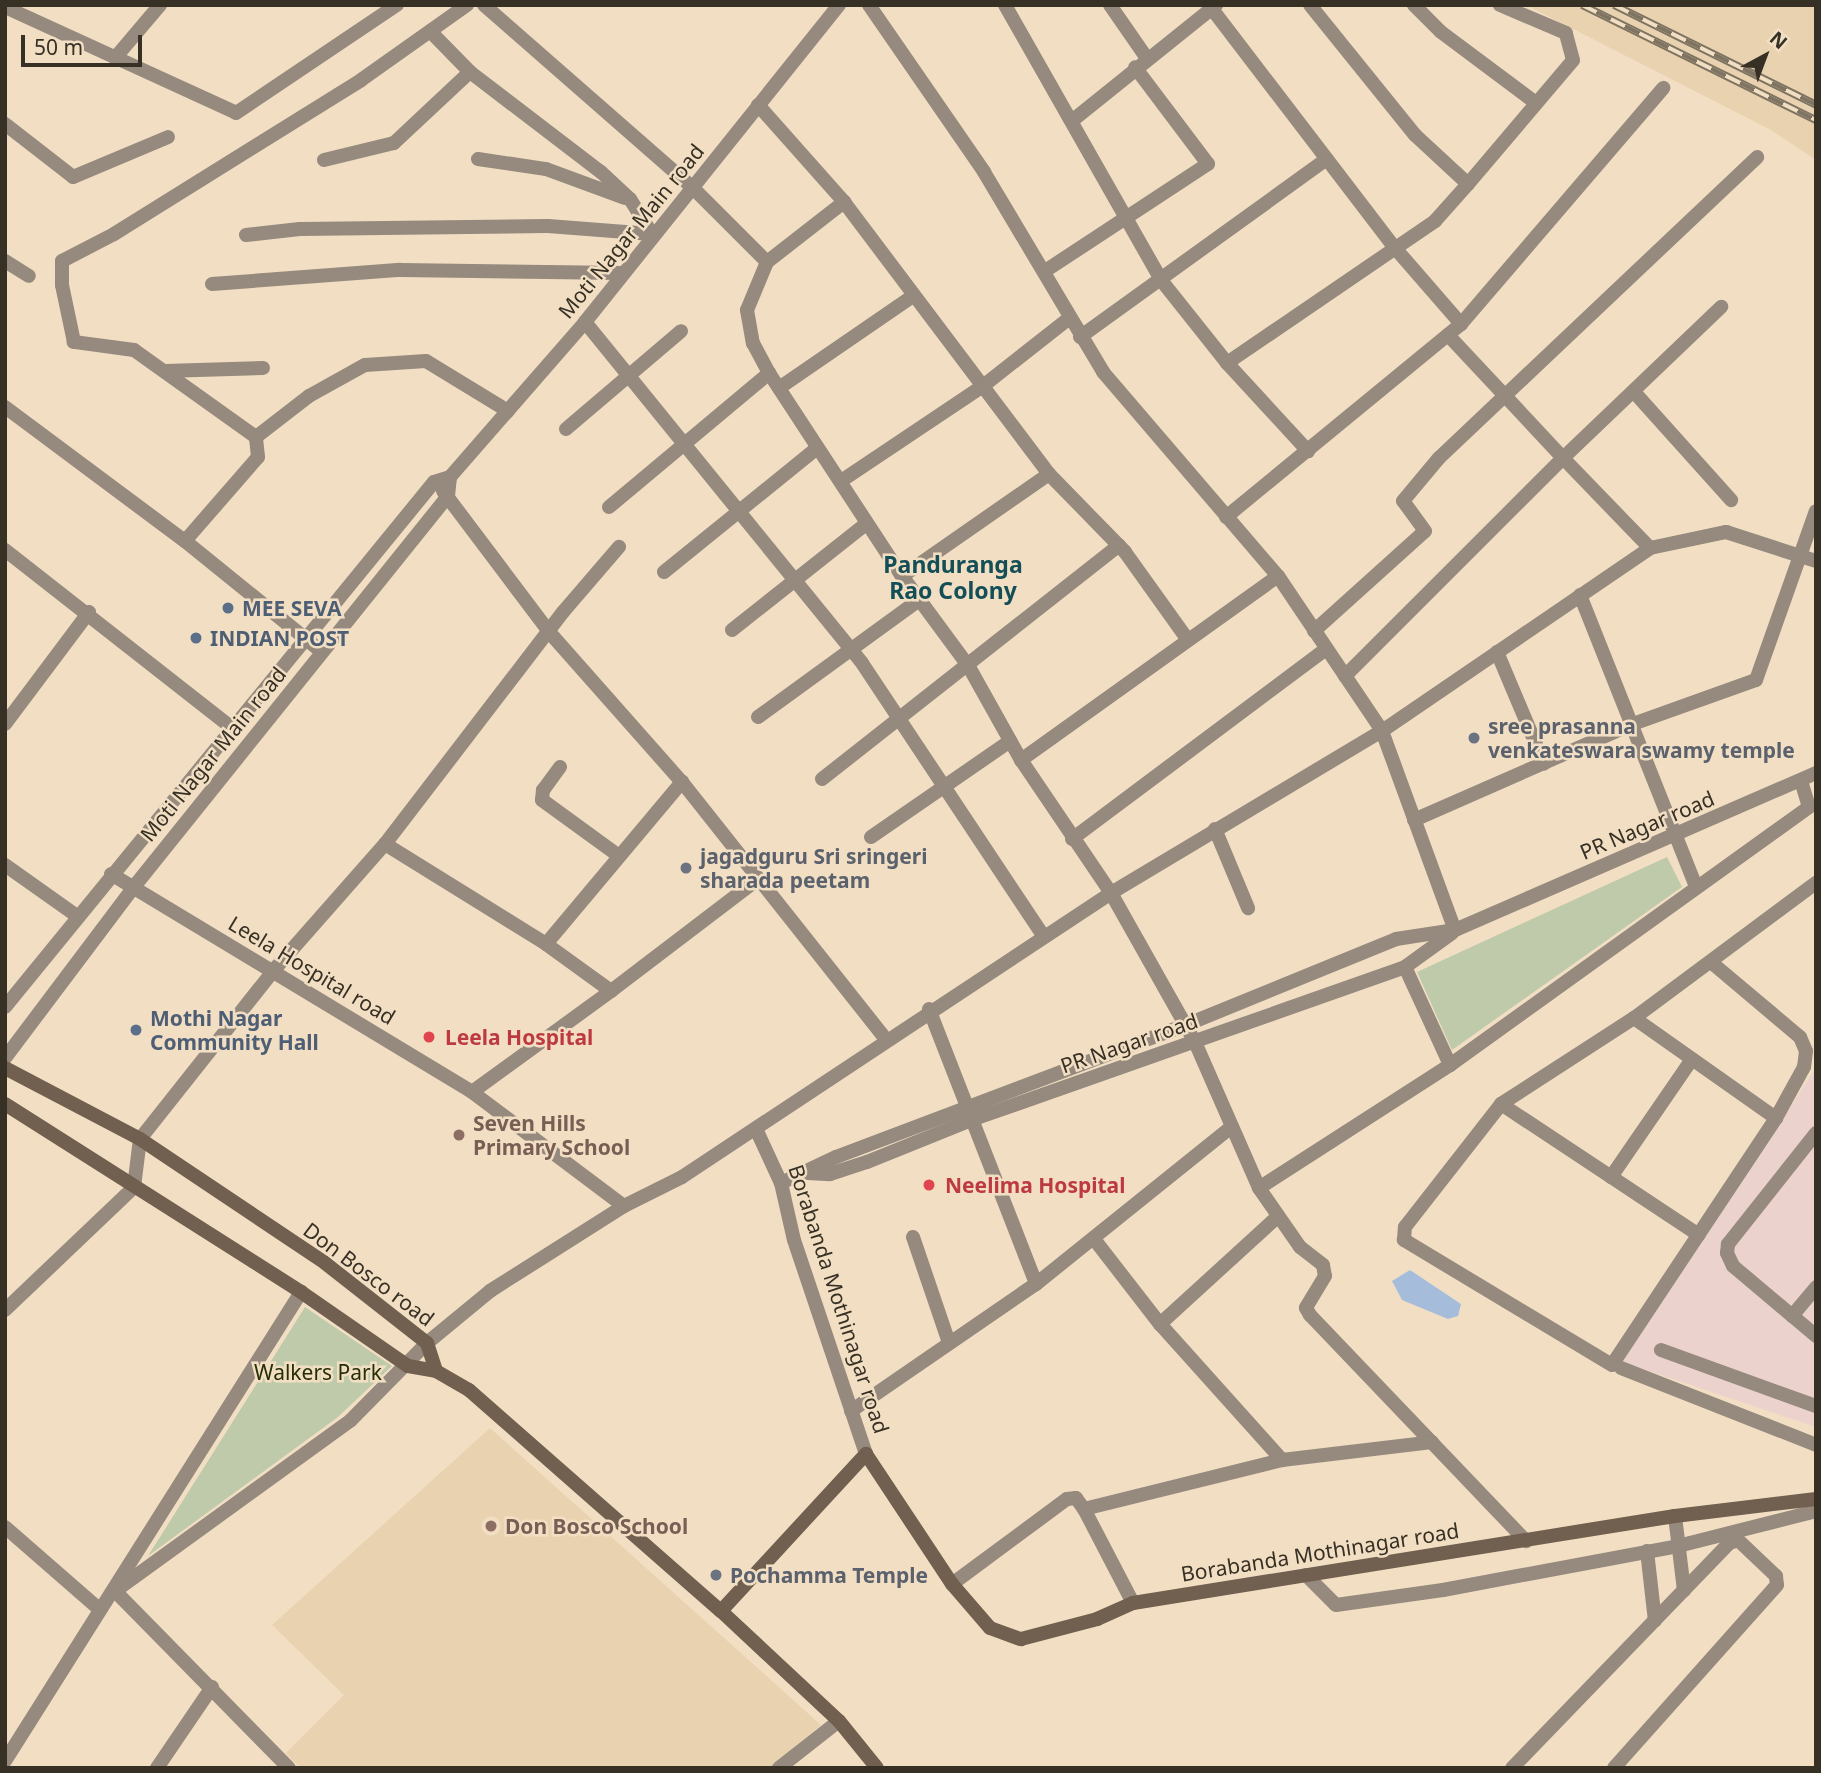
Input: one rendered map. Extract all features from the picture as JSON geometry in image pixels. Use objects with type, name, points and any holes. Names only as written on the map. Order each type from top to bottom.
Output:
[{"type":"main road","name":"Don Bosco road","points":[[5,1068],[139,1139],[324,1263],[427,1343],[436,1371]]},
{"type":"main road","points":[[5,1104],[301,1292],[408,1366],[436,1371],[496,1412],[721,1611],[839,1720],[877,1768]]},
{"type":"main road","points":[[721,1611],[866,1454]]},
{"type":"main road","name":"Borabanda Mothinagar road","points":[[866,1454],[952,1584],[990,1628],[1021,1639],[1097,1619],[1133,1603],[1675,1516],[1816,1499]]},
{"type":"street","points":[[115,58],[160,5]]},
{"type":"street","points":[[5,7],[236,113],[397,5]]},
{"type":"street","points":[[185,541],[258,457],[256,437],[134,350],[74,342],[62,261],[114,234],[432,33],[467,5]]},
{"type":"street","points":[[484,5],[694,189],[767,262]]},
{"type":"street","name":"Moti Nagar Main road","points":[[450,478],[585,322],[652,234],[694,189],[839,5]]},
{"type":"street","points":[[869,5],[984,172],[1045,271],[1068,318],[1103,372],[1278,576],[1382,731],[1455,930]]},
{"type":"street","points":[[1005,5],[1073,120],[1161,280],[1227,363],[1308,451]]},
{"type":"street","points":[[1045,271],[1208,164],[1141,62],[1110,5]]},
{"type":"street","points":[[1310,5],[1415,135],[1468,184]]},
{"type":"street","points":[[1413,5],[1441,32],[1536,103]]},
{"type":"street","points":[[1227,363],[1435,221],[1573,60],[1573,46],[1566,33],[1500,5]]},
{"type":"street","points":[[1073,120],[1141,62],[1212,7],[1395,248],[1461,324]]},
{"type":"street","points":[[432,33],[470,72],[601,172],[630,199],[652,234]]},
{"type":"street","points":[[324,160],[394,143],[470,72]]},
{"type":"street","points":[[1226,517],[1461,324],[1663,88]]},
{"type":"street","points":[[758,105],[844,202],[1049,474],[1119,545],[1188,640]]},
{"type":"street","points":[[5,124],[73,177],[168,137]]},
{"type":"street","points":[[1314,631],[1425,531],[1403,501],[1439,458],[1757,156]]},
{"type":"street","points":[[478,159],[546,169],[630,199]]},
{"type":"street","points":[[1080,337],[1328,159]]},
{"type":"street","points":[[844,202],[767,262],[747,310],[753,343],[769,373],[902,576],[970,667],[1021,760],[1111,893],[1188,1024],[1259,1188],[1300,1247],[1324,1265],[1325,1276],[1306,1308],[1310,1315],[1526,1541]]},
{"type":"street","points":[[246,235],[300,229],[548,226],[652,234]]},
{"type":"street","points":[[5,261],[29,276]]},
{"type":"street","points":[[212,284],[400,270],[623,273]]},
{"type":"street","points":[[779,388],[913,296]]},
{"type":"street","points":[[1345,676],[1563,458],[1635,393],[1721,307]]},
{"type":"street","points":[[841,481],[983,386],[1068,318]]},
{"type":"street","points":[[585,322],[631,375],[792,580],[850,649],[1042,934]]},
{"type":"street","points":[[566,429],[681,331]]},
{"type":"street","points":[[1448,335],[1650,548]]},
{"type":"street","points":[[256,437],[309,396],[365,365],[426,361],[508,411]]},
{"type":"street","points":[[165,371],[263,368]]},
{"type":"street","points":[[609,507],[769,373]]},
{"type":"street","points":[[1635,393],[1731,500]]},
{"type":"street","points":[[5,407],[185,541],[322,652]]},
{"type":"street","points":[[664,572],[817,448]]},
{"type":"street","points":[[902,576],[1049,474]]},
{"type":"street","points":[[434,482],[450,478],[448,496]]},
{"type":"street","points":[[434,482],[448,496],[550,632],[682,782],[887,1040]]},
{"type":"street","name":"Moti Nagar Main road","points":[[5,1007],[303,637],[434,482]]},
{"type":"street","name":"Moti Nagar Main road","points":[[5,1058],[133,888],[448,496]]},
{"type":"street","points":[[1414,820],[1630,725],[1756,680],[1809,559],[1816,511]]},
{"type":"street","points":[[732,630],[867,523]]},
{"type":"street","points":[[115,1591],[351,1420],[408,1366],[427,1343],[490,1291],[624,1206],[682,1177],[757,1129],[1042,934],[1382,731],[1650,548],[1726,532],[1809,559]]},
{"type":"street","points":[[822,779],[970,667],[1119,545]]},
{"type":"street","points":[[5,1310],[134,1187],[139,1139],[273,971],[385,844],[619,547]]},
{"type":"street","points":[[5,550],[89,612],[231,727]]},
{"type":"street","points":[[1021,760],[1278,576]]},
{"type":"street","points":[[1580,595],[1673,837],[1696,886]]},
{"type":"street","points":[[758,717],[919,600]]},
{"type":"street","points":[[5,724],[89,612]]},
{"type":"street","points":[[1072,839],[1326,649]]},
{"type":"street","points":[[1497,652],[1544,763]]},
{"type":"street","points":[[871,837],[1010,741]]},
{"type":"street","points":[[560,767],[543,790],[542,800],[619,856]]},
{"type":"street","name":"PR Nagar road","points":[[781,1182],[808,1173],[836,1157],[1195,1042],[1405,967],[1455,930],[1816,773]]},
{"type":"street","points":[[1259,1188],[1450,1065],[1696,886],[1813,810],[1801,781]]},
{"type":"street","points":[[546,944],[682,782]]},
{"type":"street","points":[[1215,829],[1248,908]]},
{"type":"street","points":[[385,844],[546,944],[611,991]]},
{"type":"street","points":[[5,865],[77,916]]},
{"type":"street","name":"Leela Hospital road","points":[[111,874],[472,1092],[624,1206]]},
{"type":"street","points":[[472,1092],[758,879]]},
{"type":"street","points":[[1816,883],[1712,963],[1634,1018],[1501,1104],[1405,1227],[1404,1240],[1616,1367],[1816,1446]]},
{"type":"street","name":"PR Nagar road","points":[[971,1112],[1396,939],[1455,930]]},
{"type":"street","points":[[1712,963],[1800,1037],[1806,1051],[1804,1067]]},
{"type":"street","points":[[1405,967],[1450,1065]]},
{"type":"street","points":[[929,1009],[1036,1284]]},
{"type":"street","points":[[1634,1018],[1776,1118]]},
{"type":"street","points":[[1616,1367],[1776,1118],[1816,1050]]},
{"type":"street","points":[[1611,1177],[1692,1059]]},
{"type":"street","points":[[1501,1104],[1699,1235]]},
{"type":"street","points":[[851,1411],[1036,1284],[1231,1127]]},
{"type":"street","name":"Borabanda Mothinagar road","points":[[757,1129],[781,1182],[797,1251],[866,1454]]},
{"type":"street","points":[[1816,1133],[1728,1244],[1733,1266],[1816,1336]]},
{"type":"street","points":[[1160,1324],[1277,1217]]},
{"type":"street","points":[[913,1237],[949,1343]]},
{"type":"street","points":[[1094,1239],[1160,1324],[1282,1460]]},
{"type":"street","points":[[1792,1316],[1816,1287]]},
{"type":"street","points":[[5,1761],[115,1591],[301,1292]]},
{"type":"street","points":[[1661,1350],[1816,1406]]},
{"type":"street","points":[[1084,1509],[1282,1460],[1432,1442]]},
{"type":"street","points":[[952,1584],[1066,1499],[1076,1498],[1133,1603]]},
{"type":"street","points":[[1306,1576],[1336,1605],[1443,1590],[1678,1546],[1816,1511]]},
{"type":"street","points":[[1675,1516],[1684,1590]]},
{"type":"street","points":[[6,1531],[100,1611]]},
{"type":"street","points":[[1512,1768],[1733,1540],[1778,1581],[1614,1768]]},
{"type":"street","points":[[1647,1551],[1655,1621]]},
{"type":"street","points":[[115,1591],[289,1768]]},
{"type":"street","points":[[157,1768],[212,1687]]},
{"type":"street","points":[[779,1768],[839,1720]]},
{"type":"shaded area","points":[[1526,5],[1816,5],[1816,160],[1771,130]]},
{"type":"shaded area","points":[[1816,1068],[1816,1427],[1622,1362]]},
{"type":"shaded area","name":"Don Bosco School","points":[[490,1428],[821,1725],[769,1768],[300,1768],[286,1753],[344,1695],[272,1625]]},
{"type":"green space","points":[[1667,857],[1682,887],[1452,1050],[1417,972]]},
{"type":"green space","name":"Walkers Park","points":[[305,1307],[392,1366],[338,1417],[148,1556]]},
{"type":"water","points":[[1410,1270],[1461,1304],[1458,1316],[1448,1319],[1402,1300],[1392,1281]]},
{"type":"railway","points":[[1582,5],[1816,120]]},
{"type":"railway","points":[[1614,5],[1816,105]]},
{"type":"place","name":"MEE SEVA","points":[[228,608]]},
{"type":"place","name":"INDIAN POST","points":[[196,638]]},
{"type":"place","name":"sree prasanna venkateswara swamy temple","points":[[1474,738]]},
{"type":"place","name":"jagadguru Sri sringeri sharada peetam","points":[[686,868]]},
{"type":"place","name":"Mothi Nagar Community Hall","points":[[136,1030]]},
{"type":"place","name":"Leela Hospital","points":[[429,1037]]},
{"type":"place","name":"Seven Hills Primary School","points":[[459,1135]]},
{"type":"place","name":"Neelima Hospital","points":[[929,1185]]},
{"type":"place","name":"Don Bosco School","points":[[491,1526]]},
{"type":"place","name":"Pochamma Temple","points":[[716,1575]]},
{"type":"district","name":"Panduranga Rao Colony","points":[[953,577]]}]
